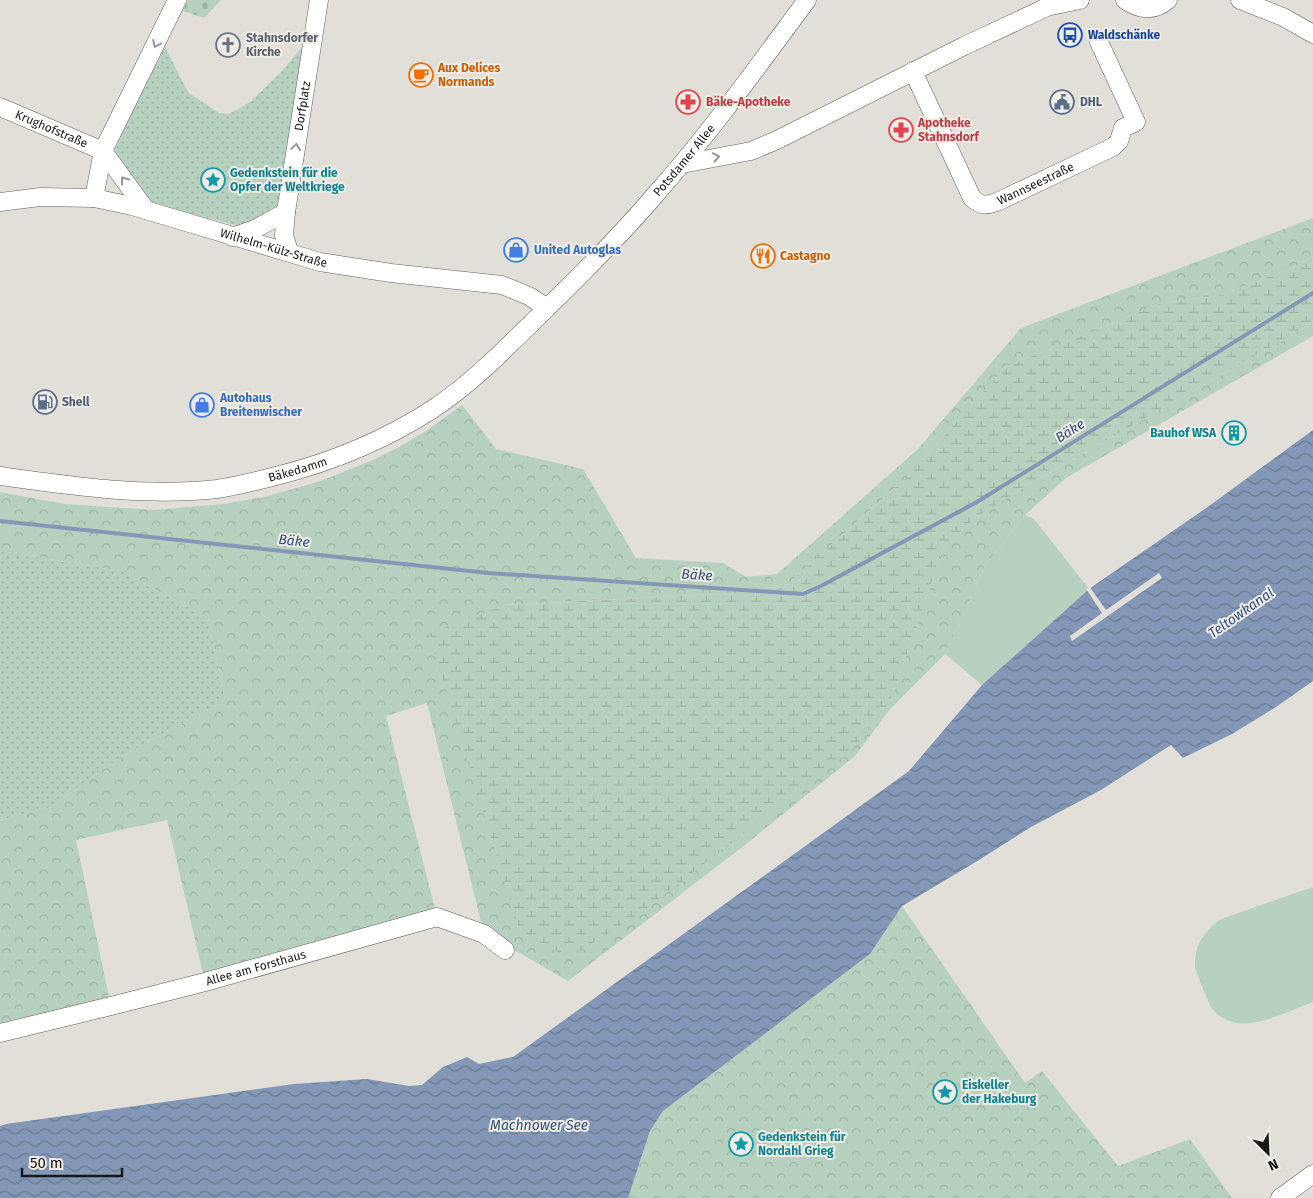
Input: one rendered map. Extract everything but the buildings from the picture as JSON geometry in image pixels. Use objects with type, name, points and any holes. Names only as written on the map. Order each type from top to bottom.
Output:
[{"type":"street","points":[[94,198],[103,151],[177,0]]},
{"type":"street","name":"Dorfplatz","points":[[289,252],[284,235],[286,212],[319,0]]},
{"type":"street","name":"Potsdamer Allee","points":[[547,308],[594,263],[682,164],[808,0]]},
{"type":"street","points":[[682,164],[751,151],[777,140],[918,68],[1051,4],[1080,0]]},
{"type":"street","points":[[1125,0],[1132,5],[1149,9],[1158,7],[1168,0]]},
{"type":"street","points":[[1240,0],[1283,17],[1313,34]]},
{"type":"street","name":"Wannseestraße","points":[[918,68],[972,198],[978,204],[987,205],[1112,147],[1119,141],[1123,128],[1136,122],[1099,42]]},
{"type":"street","points":[[918,68],[959,142]]},
{"type":"street","name":"Krughofstraße","points":[[0,107],[103,151]]},
{"type":"street","points":[[103,151],[146,210]]},
{"type":"street","name":"Wilhelm-Külz-Straße","points":[[0,202],[40,197],[94,198],[146,210],[307,259],[335,265],[502,285],[529,296],[547,308]]},
{"type":"street","points":[[232,236],[255,229],[286,212]]},
{"type":"street","name":"Bäkedamm","points":[[0,476],[140,491],[182,491],[218,488],[261,480],[303,469],[340,457],[375,441],[435,408],[509,346],[547,308]]},
{"type":"street","name":"Allee am Forsthaus","points":[[0,1033],[205,982],[437,917],[484,934],[505,950]]},
{"type":"street","points":[[1280,1198],[1313,1174]]},
{"type":"green space","points":[[188,0],[221,0],[204,18],[183,11]]},
{"type":"green space","points":[[164,44],[189,93],[219,113],[229,114],[250,102],[280,73],[304,45],[281,204],[274,212],[243,227],[153,204],[123,165],[115,151],[127,119],[161,56]]},
{"type":"green space","points":[[1313,218],[1313,256],[1297,266],[1221,295],[1158,304],[1006,367],[907,477],[780,591],[504,605],[890,703],[944,546],[978,516],[1024,487],[1313,323],[1313,336],[1066,478],[1025,515],[986,564],[945,654],[891,708],[855,756],[741,848],[568,981],[484,934],[427,703],[386,716],[437,917],[205,982],[167,820],[76,840],[111,1006],[0,1033],[0,820],[51,807],[122,756],[225,700],[208,618],[121,571],[0,551],[0,492],[65,504],[154,510],[224,504],[268,496],[321,481],[375,459],[429,429],[462,405],[496,449],[583,469],[636,558],[723,563],[746,577],[777,574],[918,449],[1021,328]]},
{"type":"green space","points":[[1313,256],[1313,323],[1024,487],[978,516],[944,546],[890,703],[852,750],[643,911],[581,951],[560,953],[520,932],[429,634],[504,605],[780,591],[907,477],[1006,367],[1158,304],[1221,295],[1297,266]]},
{"type":"green space","points":[[1025,515],[1034,519],[1089,589],[982,685],[945,654],[986,564]]},
{"type":"green space","points":[[0,551],[121,571],[208,618],[225,700],[122,756],[51,807],[0,820]]},
{"type":"green space","points":[[1313,887],[1313,1002],[1255,1023],[1236,1023],[1221,1017],[1211,1007],[1195,968],[1196,952],[1203,937],[1221,919]]},
{"type":"green space","points":[[902,906],[1025,1083],[1042,1071],[1118,1166],[1190,1139],[1232,1198],[628,1198],[650,1131],[663,1111],[870,954]]},
{"type":"water","points":[[1313,430],[1313,681],[1232,734],[1183,758],[1171,745],[1101,790],[1031,827],[902,906],[870,954],[663,1111],[650,1131],[628,1198],[0,1198],[0,1126],[6,1124],[294,1084],[367,1079],[409,1086],[422,1085],[443,1067],[467,1057],[479,1064],[513,1057],[909,771],[982,685],[1089,589],[1209,506]]},
{"type":"pier","points":[[1159,573],[1162,578],[1072,641],[1070,636],[1102,613],[1086,589],[1089,586],[1106,610]]},
{"type":"waterway","name":"Bäke","points":[[0,521],[488,573],[803,594],[977,502],[1313,293]]},
{"type":"place","name":"Waldschänke","points":[[1070,35]]},
{"type":"place","name":"Stahnsdorfer Kirche","points":[[228,45]]},
{"type":"place","name":"Aux Delices Normands","points":[[421,75]]},
{"type":"place","name":"Bäke-Apotheke","points":[[688,102]]},
{"type":"place","name":"DHL","points":[[1062,102]]},
{"type":"place","name":"Apotheke Stahnsdorf","points":[[901,130]]},
{"type":"place","name":"Gedenkstein für die Opfer der Weltkriege","points":[[213,180]]},
{"type":"place","name":"United Autoglas","points":[[516,250]]},
{"type":"place","name":"Castagno","points":[[763,256]]},
{"type":"place","name":"Shell","points":[[45,402]]},
{"type":"place","name":"Autohaus Breitenwischer","points":[[202,405]]},
{"type":"place","name":"Bauhof WSA","points":[[1234,433]]},
{"type":"place","name":"Eiskeller der Hakeburg","points":[[945,1092]]},
{"type":"place","name":"Gedenkstein für Nordahl Grieg","points":[[741,1144]]},
{"type":"water label","name":"Teltowkanal","points":[[1241,613]]},
{"type":"water label","name":"Machnower See","points":[[539,1125]]}]
